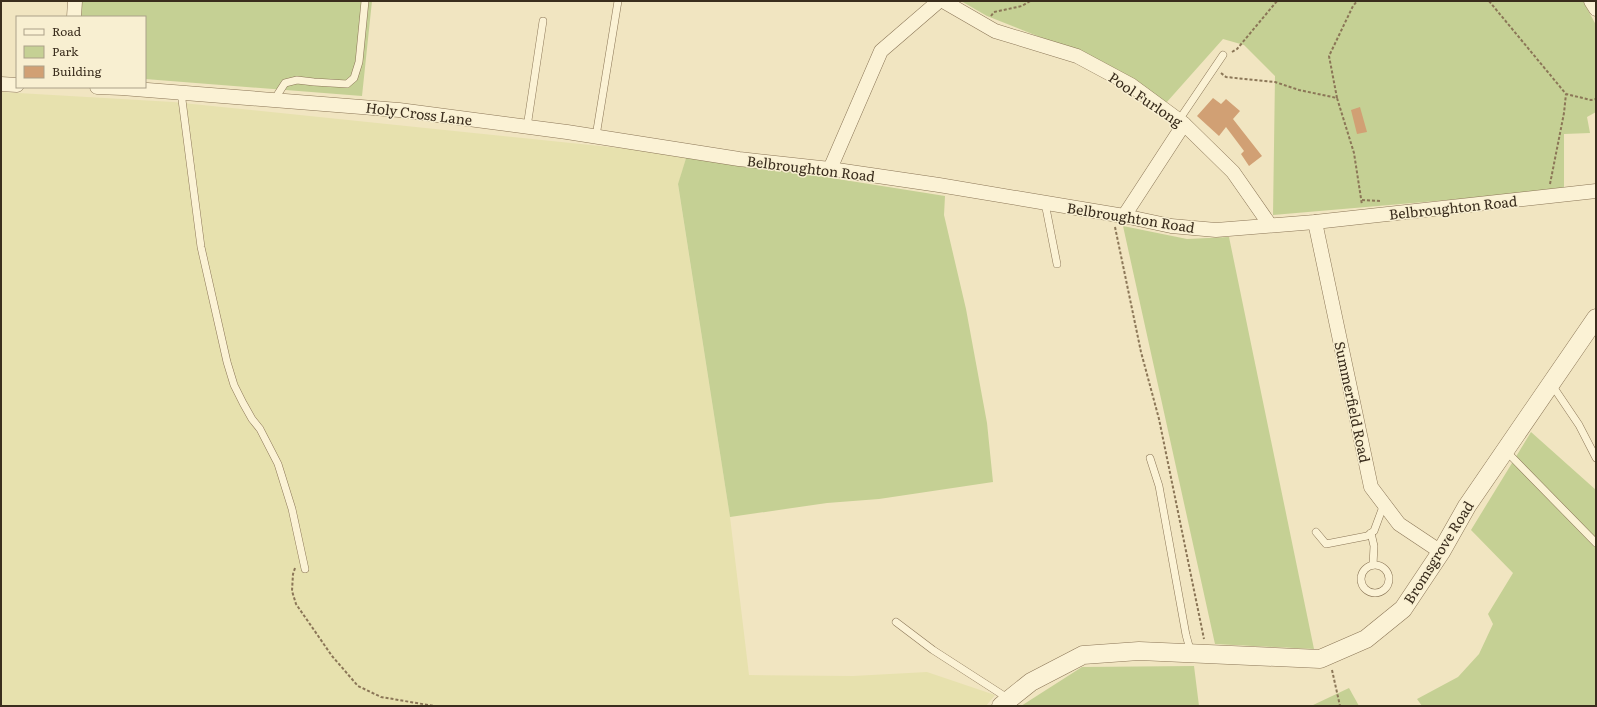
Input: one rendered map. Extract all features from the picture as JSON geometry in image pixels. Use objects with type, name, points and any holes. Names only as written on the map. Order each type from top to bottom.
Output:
[{"type":"street","points":[[74,16],[75,1]]},
{"type":"street","points":[[830,169],[881,51],[939,1]]},
{"type":"street","name":"Pool Furlong","points":[[943,1],[995,31],[1077,56],[1131,85],[1181,122],[1233,172],[1270,225]]},
{"type":"street","points":[[1591,1],[1596,9]]},
{"type":"street","points":[[1,84],[16,85]]},
{"type":"street","name":"Holy Cross Lane","points":[[114,88],[399,110],[596,136],[739,159]]},
{"type":"street","points":[[1119,216],[1181,122]]},
{"type":"street","name":"Belbroughton Road","points":[[739,159],[830,169],[939,185],[1171,226],[1216,230],[1315,222],[1596,191]]},
{"type":"street","name":"Summerfield Road","points":[[1315,222],[1371,487],[1399,524],[1441,552]]},
{"type":"street","name":"Bromsgrove Road","points":[[1005,703],[1031,682],[1083,655],[1139,651],[1320,659],[1366,639],[1403,609],[1441,552],[1467,506],[1596,318]]},
{"type":"lane","points":[[274,100],[285,83],[298,80],[347,84],[354,78],[359,62],[365,1]]},
{"type":"lane","points":[[596,136],[618,1]]},
{"type":"lane","points":[[527,127],[543,21]]},
{"type":"lane","points":[[1181,122],[1214,67],[1223,56]]},
{"type":"lane","points":[[180,92],[201,247],[227,362],[234,385],[252,419],[260,429],[278,464],[292,509],[305,569]]},
{"type":"lane","points":[[1045,203],[1057,264]]},
{"type":"lane","points":[[1551,383],[1579,425],[1596,458]]},
{"type":"lane","points":[[1505,450],[1596,543]]},
{"type":"lane","points":[[1150,458],[1159,486],[1186,635],[1199,654]]},
{"type":"lane","points":[[1316,532],[1326,544],[1367,536],[1374,531],[1384,504]]},
{"type":"lane","points":[[1371,533],[1374,546],[1373,564]]},
{"type":"lane","points":[[1373,564],[1382,566],[1388,574],[1388,584],[1386,588],[1377,593],[1364,589],[1361,581],[1361,576],[1365,568],[1373,564]]},
{"type":"lane","points":[[896,622],[1005,703]]},
{"type":"path","points":[[985,25],[994,12],[1022,6],[1030,1]]},
{"type":"path","points":[[1223,56],[1237,49],[1277,1]]},
{"type":"path","points":[[1357,1],[1353,6],[1329,56],[1337,98],[1354,153],[1364,216]]},
{"type":"path","points":[[1489,1],[1566,94],[1591,100],[1596,99]]},
{"type":"path","points":[[1214,67],[1226,77],[1275,82],[1298,90],[1337,98]]},
{"type":"path","points":[[1549,187],[1564,113],[1566,94]]},
{"type":"path","points":[[1362,200],[1384,201]]},
{"type":"path","points":[[1119,216],[1116,232],[1142,352],[1159,420],[1199,654]]},
{"type":"path","points":[[301,555],[293,574],[292,591],[296,604],[332,656],[358,686],[381,697],[434,706]]},
{"type":"path","points":[[1326,657],[1334,674],[1340,706]]},
{"type":"shaded area","points":[[1,92],[173,102],[687,155],[678,185],[730,517],[749,675],[853,676],[927,672],[995,695],[986,706],[1,706]]},
{"type":"green space","points":[[79,1],[372,1],[362,96],[146,79],[146,16],[79,16]]},
{"type":"green space","points":[[961,1],[1583,1],[1596,25],[1596,112],[1587,117],[1590,133],[1564,134],[1564,190],[1273,215],[1275,76],[1244,45],[1223,39],[1166,103],[1103,62],[987,16]]},
{"type":"green space","points":[[687,155],[945,196],[944,215],[966,309],[987,423],[993,482],[879,499],[827,503],[730,517],[678,184]]},
{"type":"green space","points":[[1123,226],[1187,239],[1229,237],[1314,649],[1215,644]]},
{"type":"green space","points":[[1531,432],[1596,490],[1596,706],[1422,706],[1417,699],[1458,677],[1479,654],[1493,624],[1488,614],[1513,573],[1471,530]]},
{"type":"green space","points":[[1194,666],[1199,706],[1021,706],[1082,667]]},
{"type":"green space","points":[[1349,688],[1359,706],[1311,706]]},
{"type":"building","points":[[1213,98],[1221,104],[1226,99],[1240,111],[1233,119],[1262,156],[1249,166],[1241,154],[1244,151],[1226,127],[1219,136],[1197,116]]},
{"type":"building","points":[[1360,107],[1367,132],[1357,134],[1351,110]]}]
